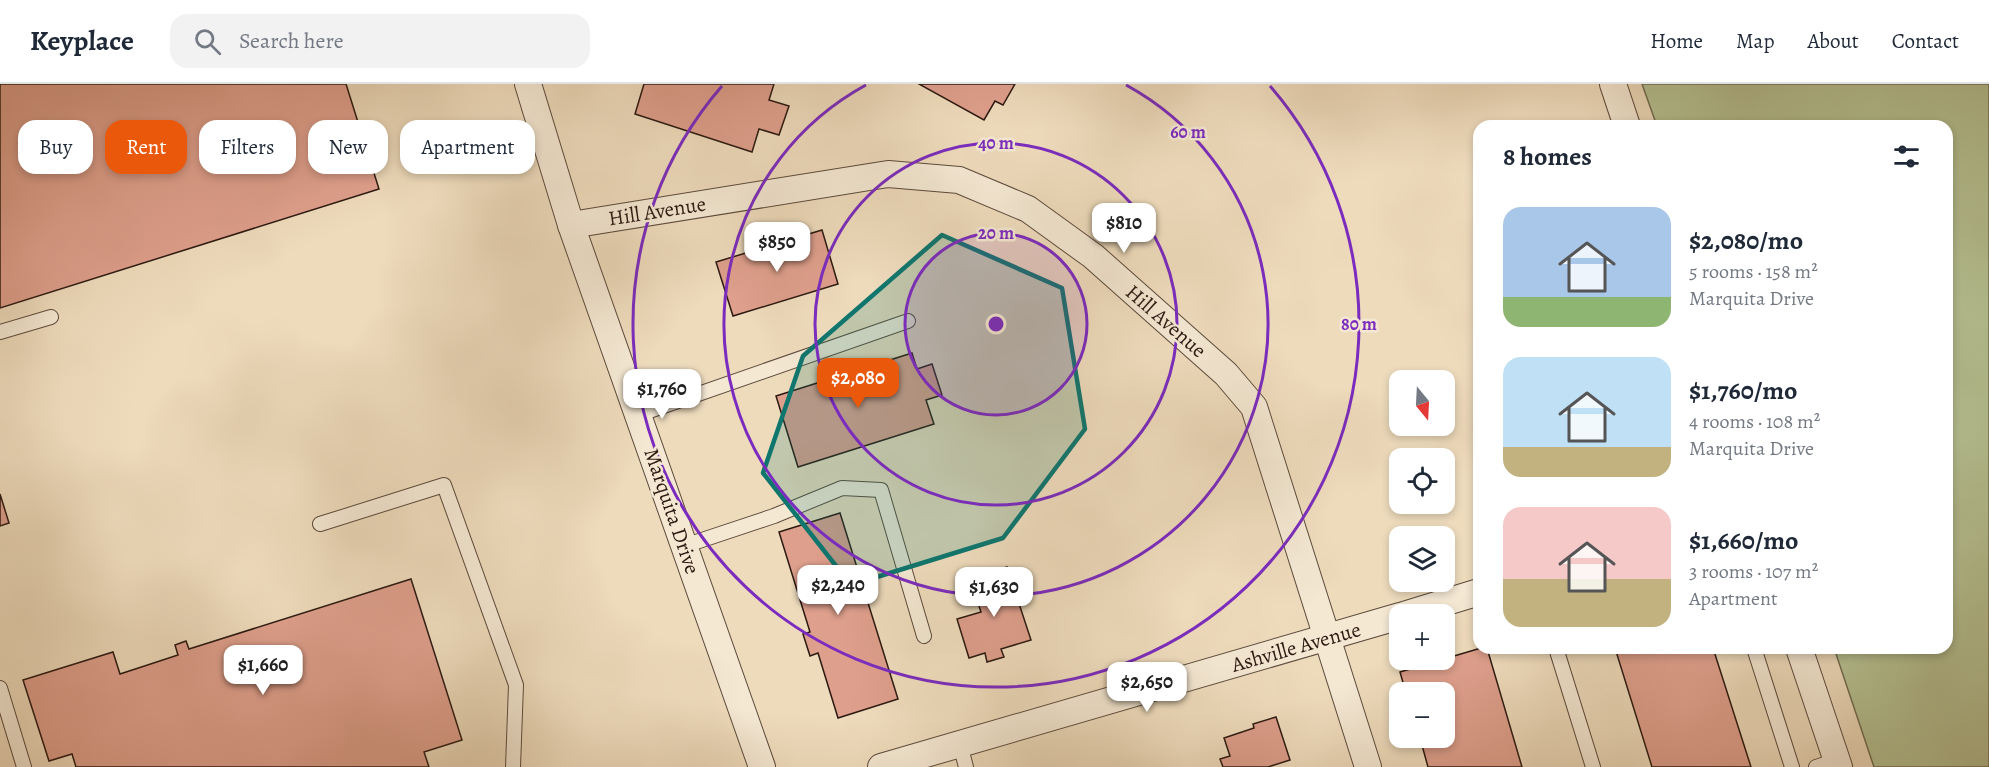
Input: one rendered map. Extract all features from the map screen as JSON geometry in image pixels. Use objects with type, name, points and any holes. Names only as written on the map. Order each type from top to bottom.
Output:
[{"type":"street","name":"Marquita Drive","points":[[528,84],[571,225],[762,767]]},
{"type":"street","points":[[1613,84],[1625,120]]},
{"type":"street","name":"Hill Avenue","points":[[571,225],[888,174],[958,180],[1028,209],[1093,256],[1226,374],[1254,407],[1368,767]]},
{"type":"street","name":"Ashville Avenue","points":[[1440,604],[1473,594]]},
{"type":"street","name":"Ashville Avenue","points":[[881,767],[963,755],[1389,620]]},
{"type":"street","points":[[1801,654],[1831,765]]},
{"type":"lane","points":[[0,332],[51,317]]},
{"type":"lane","points":[[638,415],[908,321]]},
{"type":"lane","points":[[320,524],[444,485],[516,685],[513,767]]},
{"type":"lane","points":[[684,546],[774,516],[842,488],[881,490],[924,636]]},
{"type":"lane","points":[[1558,654],[1593,767]]},
{"type":"lane","points":[[1756,654],[1792,767]]},
{"type":"lane","points":[[0,688],[24,767]]},
{"type":"highlighted area","points":[[942,235],[1062,288],[1085,429],[1003,538],[851,585],[763,473],[803,356]]},
{"type":"green space","points":[[1642,84],[1989,84],[1989,767],[1874,767],[1836,654],[1953,654],[1953,120],[1655,120]]},
{"type":"building","points":[[0,84],[346,84],[357,120],[308,120],[308,174],[374,174],[379,189],[0,308]]},
{"type":"building","points":[[644,84],[774,84],[769,100],[789,106],[779,135],[759,129],[752,152],[635,114]]},
{"type":"building","points":[[919,84],[1015,84],[1003,105],[995,101],[984,120]]},
{"type":"building","points":[[822,230],[838,284],[733,316],[716,262]]},
{"type":"building","points":[[912,353],[917,369],[932,364],[942,395],[926,400],[934,424],[798,467],[776,396]]},
{"type":"building","points":[[0,494],[9,523],[0,526]]},
{"type":"building","points":[[840,513],[898,699],[838,718],[818,653],[810,656],[803,634],[810,632],[779,532]]},
{"type":"building","points":[[1007,567],[1031,640],[1001,649],[1004,657],[987,662],[985,653],[969,658],[957,619],[981,612],[974,591],[982,588],[978,576]]},
{"type":"building","points":[[411,579],[462,740],[424,752],[429,767],[76,767],[72,754],[49,761],[23,680],[113,652],[120,674],[178,655],[175,645],[186,641],[189,649]]},
{"type":"building","points":[[1473,650],[1473,654],[1489,654],[1522,767],[1428,767],[1423,748],[1455,748],[1455,682],[1403,682],[1400,672],[1455,670],[1455,656]]},
{"type":"building","points":[[1617,654],[1715,654],[1751,767],[1652,767]]},
{"type":"building","points":[[1276,717],[1290,760],[1268,767],[1223,767],[1220,759],[1230,756],[1224,738],[1254,728],[1253,724]]}]
